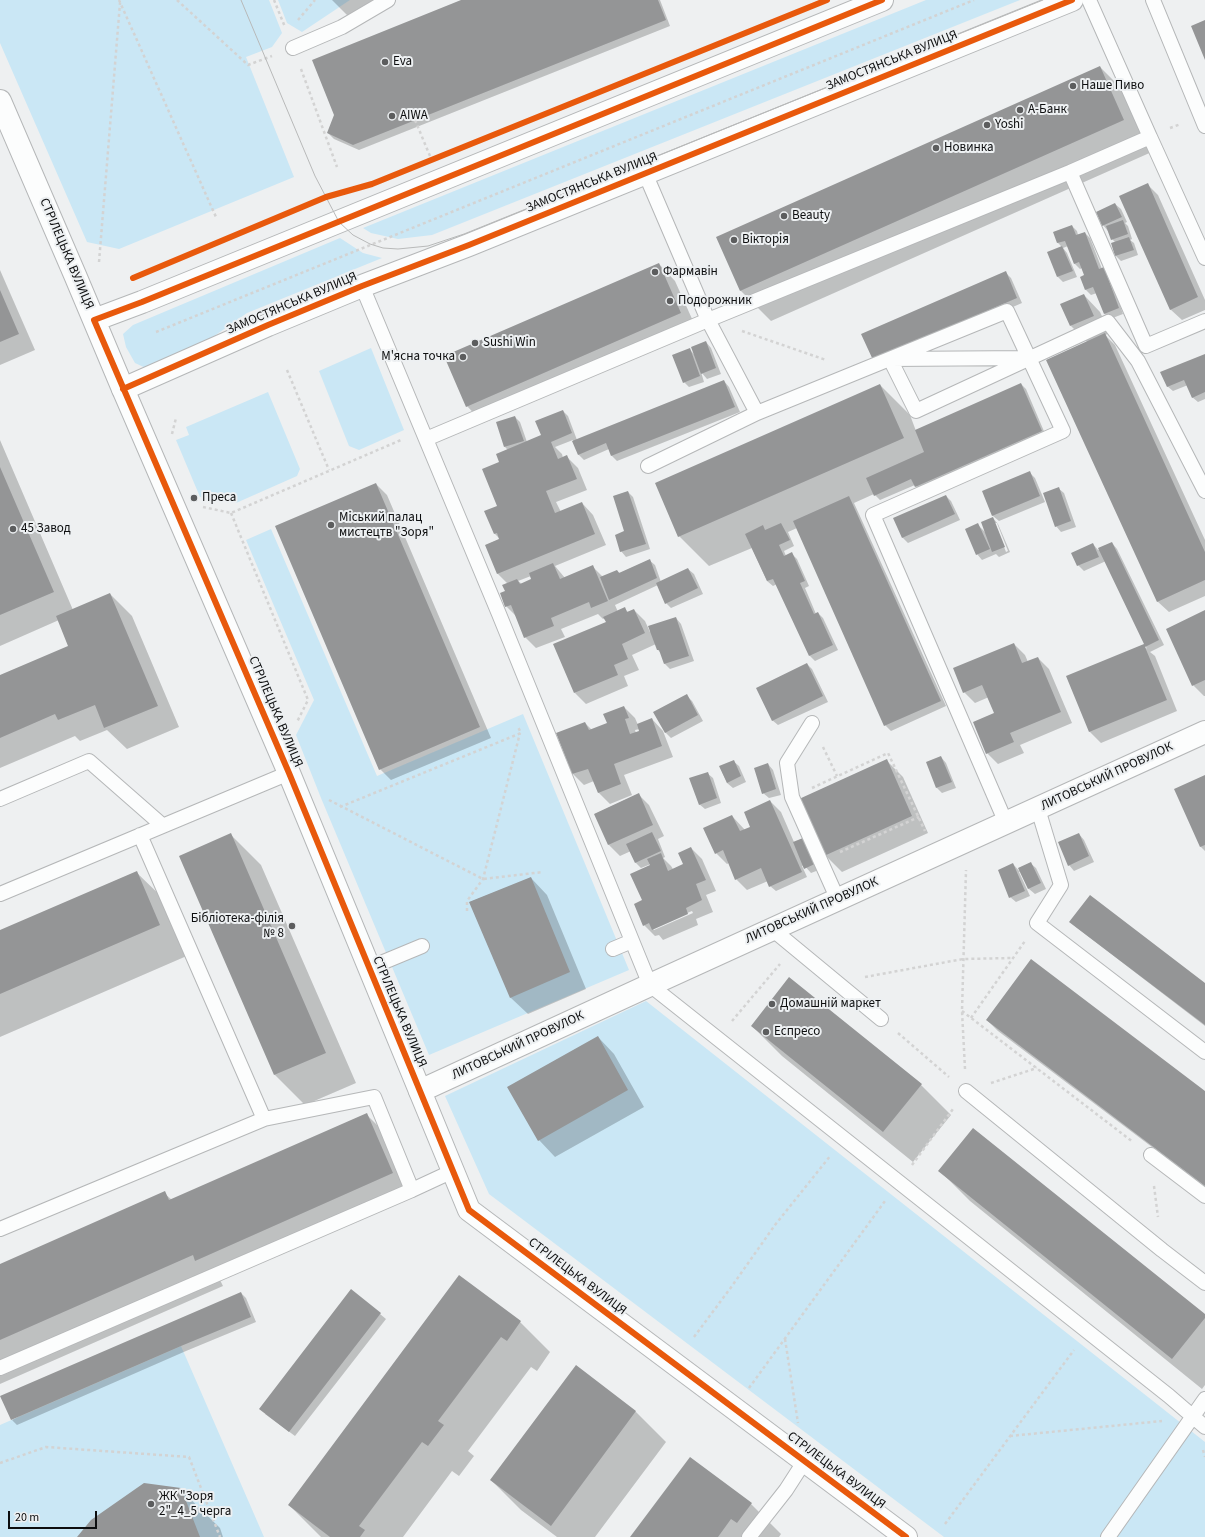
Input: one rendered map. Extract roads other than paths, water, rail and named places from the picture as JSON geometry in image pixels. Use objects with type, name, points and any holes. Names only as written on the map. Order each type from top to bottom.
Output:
[{"type":"street","points":[[94,320],[142,302],[882,0]]},
{"type":"street","name":"ЗАМОСТЯНСЬКА ВУЛИЦЯ","points":[[123,389],[268,325],[362,286],[1072,0]]},
{"type":"street","name":"СТРІЛЕЦЬКА ВУЛИЦЯ","points":[[0,101],[289,773],[469,1210],[906,1537]]},
{"type":"street","name":"ЛИТОВСЬКИЙ ПРОВУЛОК","points":[[420,1091],[1205,732]]},
{"type":"lane","points":[[293,48],[342,27],[388,0]]},
{"type":"lane","points":[[1089,0],[1205,258]]},
{"type":"lane","points":[[1152,0],[1203,121]]},
{"type":"lane","points":[[426,440],[708,320],[1070,172],[1150,137]]},
{"type":"lane","points":[[1070,172],[1146,346]]},
{"type":"lane","points":[[645,173],[708,320],[757,413]]},
{"type":"lane","points":[[362,286],[496,607],[650,985],[898,1183],[1169,1396],[1205,1427]]},
{"type":"lane","points":[[648,466],[757,413],[1007,312],[1030,358],[1063,431],[873,515],[1006,823]]},
{"type":"lane","points":[[1138,361],[1146,346],[1205,321]]},
{"type":"lane","points":[[890,359],[916,411],[1108,322],[1138,361],[1205,490]]},
{"type":"lane","points":[[890,359],[1030,358]]},
{"type":"lane","points":[[812,723],[787,763],[792,797],[838,900]]},
{"type":"lane","points":[[0,799],[89,761],[162,826]]},
{"type":"lane","points":[[0,894],[289,773]]},
{"type":"lane","points":[[1038,808],[1061,885],[1037,923],[1205,1052]]},
{"type":"lane","points":[[140,835],[264,1118]]},
{"type":"lane","points":[[772,929],[881,1019]]},
{"type":"lane","points":[[613,949],[632,941]]},
{"type":"lane","points":[[369,968],[422,946]]},
{"type":"lane","points":[[966,1091],[1162,1250],[1205,1283]]},
{"type":"lane","points":[[0,1229],[264,1118],[374,1097],[412,1190]]},
{"type":"lane","points":[[1151,1155],[1205,1196]]},
{"type":"lane","points":[[0,1368],[453,1171]]},
{"type":"lane","points":[[1108,1537],[1205,1399]]},
{"type":"lane","points":[[749,1537],[786,1490],[804,1462]]},
{"type":"tram line","points":[[241,0],[315,176],[339,222],[353,235],[370,244],[383,248],[398,249],[428,246],[464,234],[1043,0]]},
{"type":"place","name":"Eva","points":[[385,62]]},
{"type":"place","name":"Наше Пиво","points":[[1073,86]]},
{"type":"place","name":"А-Банк","points":[[1020,110]]},
{"type":"place","name":"AIWA","points":[[392,116]]},
{"type":"place","name":"Yoshi","points":[[987,125]]},
{"type":"place","name":"Новинка","points":[[936,148]]},
{"type":"place","name":"Beauty","points":[[784,216]]},
{"type":"place","name":"Вікторія","points":[[734,240]]},
{"type":"place","name":"Фармавін","points":[[655,272]]},
{"type":"place","name":"Подорожник","points":[[670,301]]},
{"type":"place","name":"Sushi Win","points":[[475,343]]},
{"type":"place","name":"М'ясна точка","points":[[463,357]]},
{"type":"place","name":"Преса","points":[[194,498]]},
{"type":"place","name":"Міський палац мистецтв \"Зоря\"","points":[[331,525]]},
{"type":"place","name":"45 Завод","points":[[13,529]]},
{"type":"place","name":"Бібліотека-філія № 8","points":[[292,926]]},
{"type":"place","name":"Домашній маркет","points":[[772,1004]]},
{"type":"place","name":"Еспресо","points":[[766,1032]]},
{"type":"place","name":"ЖК \"Зоря 2\"_4_5 черга","points":[[151,1504]]}]
